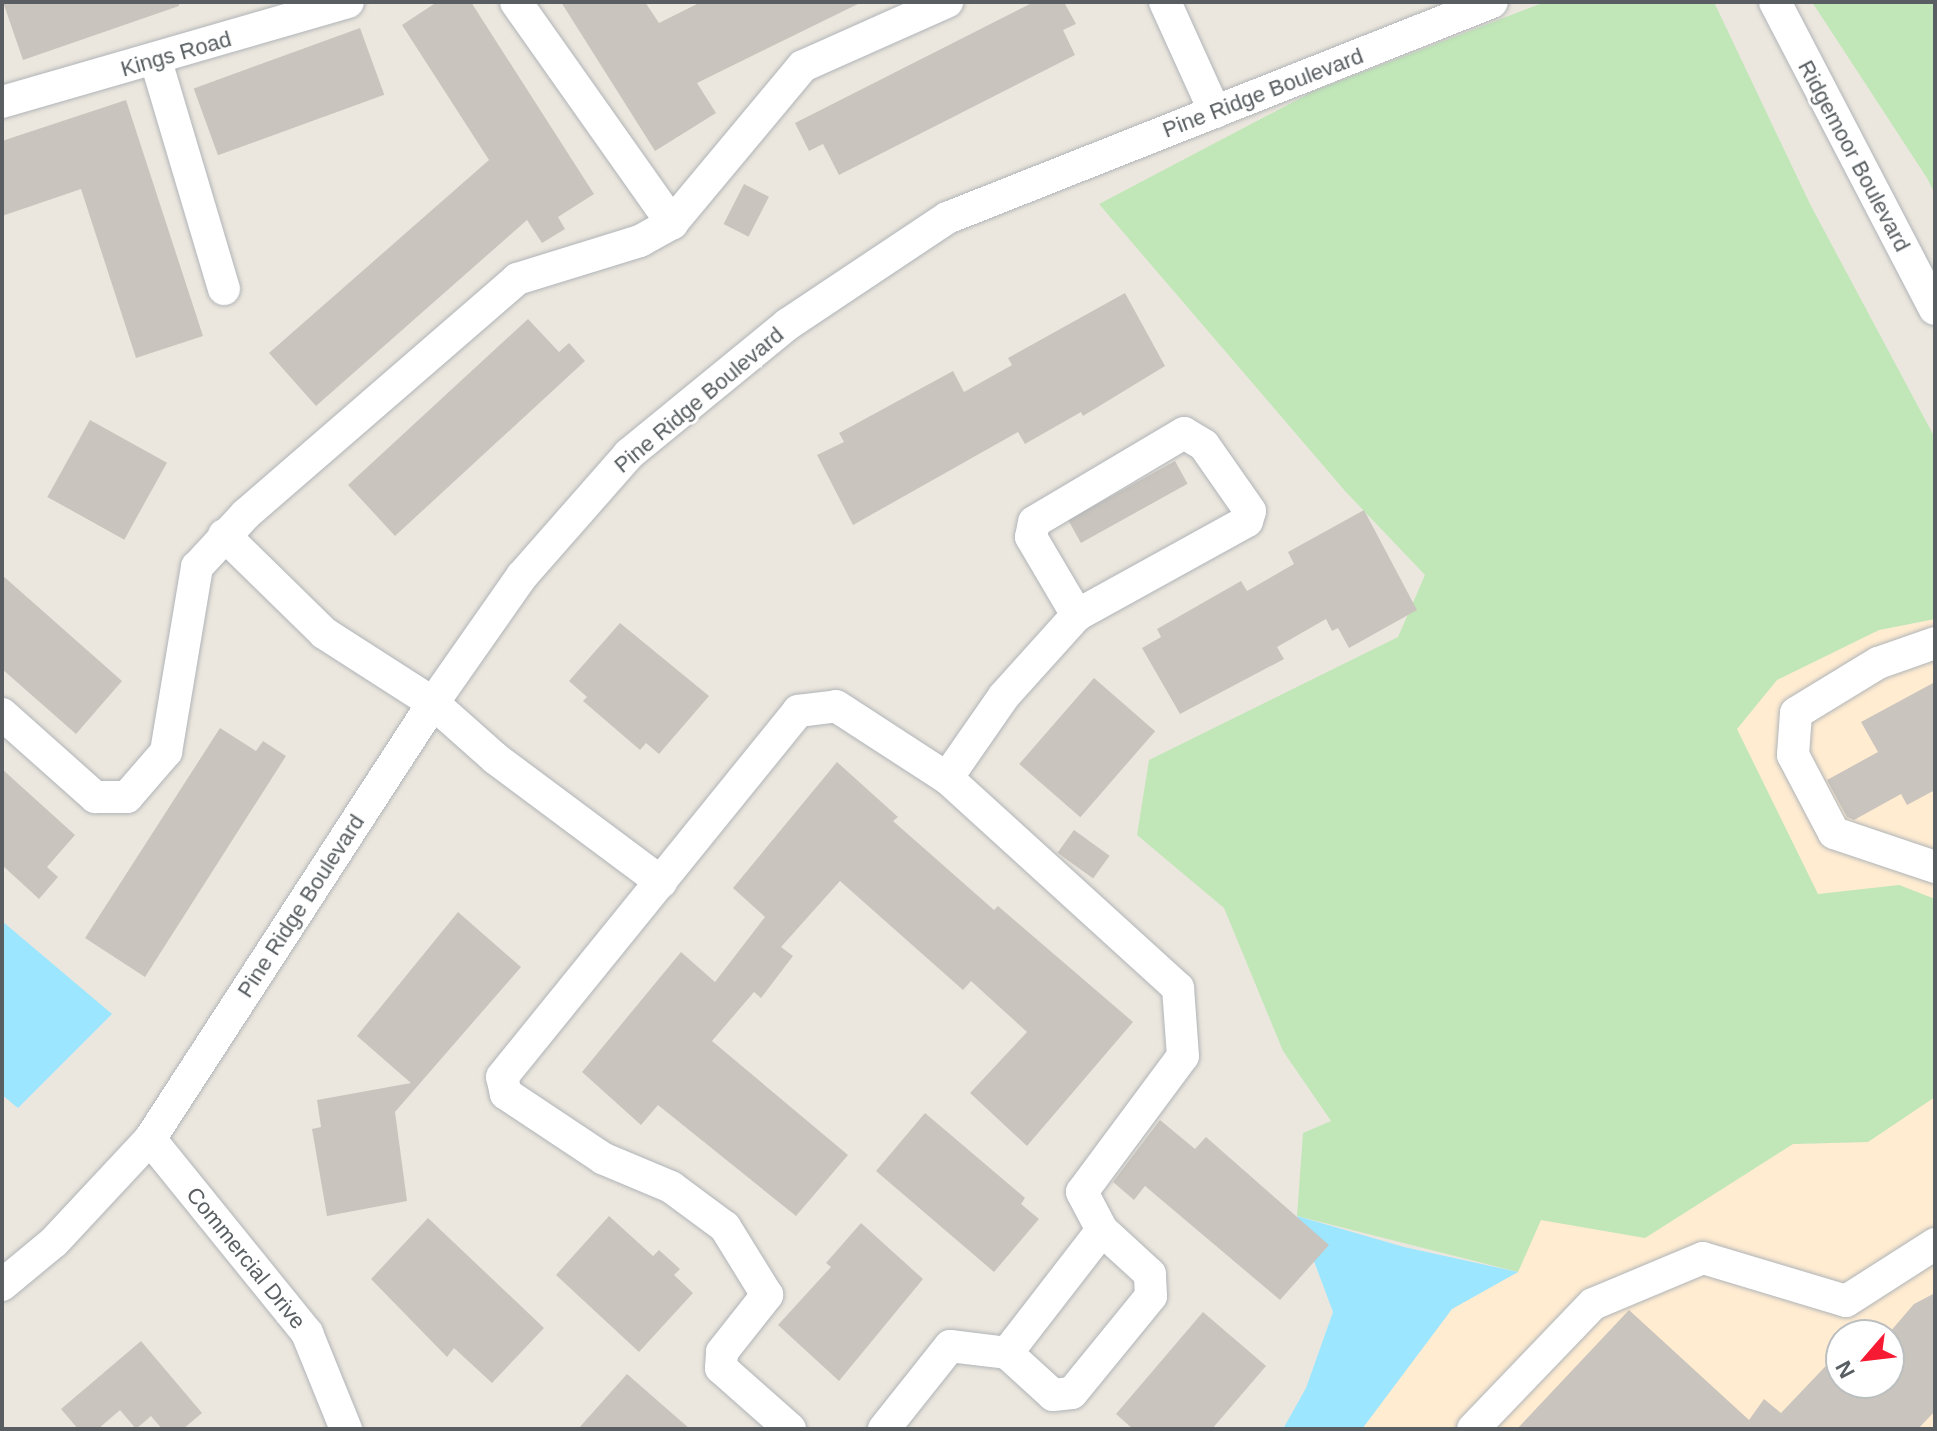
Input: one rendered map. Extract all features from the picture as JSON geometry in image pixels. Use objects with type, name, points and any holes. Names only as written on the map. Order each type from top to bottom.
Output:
[{"type":"street","name":"Kings Road","points":[[2,101],[156,61],[348,2]]},
{"type":"street","points":[[516,2],[672,223]]},
{"type":"street","points":[[2,714],[95,797],[127,797],[166,752],[197,567],[224,535],[517,279],[640,241],[672,223],[803,66],[947,2]]},
{"type":"street","points":[[1165,2],[1215,112]]},
{"type":"street","name":"Pine Ridge Boulevard","points":[[2,1285],[54,1242],[150,1139],[433,703],[522,576],[629,454],[788,324],[947,218],[1492,2]]},
{"type":"street","name":"Ridgemoor Boulevard","points":[[1775,2],[1935,309]]},
{"type":"street","points":[[156,61],[224,289]]},
{"type":"street","points":[[947,778],[1004,696],[1077,615],[1247,521],[1250,511],[1204,445],[1184,433],[1034,522],[1031,537],[1077,615]]},
{"type":"street","points":[[224,535],[324,633],[433,703],[496,759],[661,882]]},
{"type":"street","points":[[1935,643],[1878,663],[1796,713],[1793,755],[1834,833],[1935,867]]},
{"type":"street","points":[[790,1429],[721,1368],[722,1352],[767,1295],[725,1227],[671,1187],[604,1159],[506,1094],[502,1077],[798,711],[836,706],[947,778],[1178,988],[1183,1056],[1082,1192],[1102,1230],[1150,1274],[1151,1296],[1072,1393],[1053,1395],[1007,1353],[950,1346],[884,1429]]},
{"type":"street","name":"Commercial Drive","points":[[150,1139],[307,1333],[346,1429]]},
{"type":"street","points":[[1007,1353],[1102,1230]]},
{"type":"street","points":[[1473,1429],[1593,1304],[1703,1258],[1846,1301],[1935,1244]]},
{"type":"shaded area","points":[[1935,619],[1935,899],[1899,885],[1818,895],[1736,729],[1777,680],[1879,630]]},
{"type":"shaded area","points":[[1935,1097],[1935,1429],[1362,1429],[1452,1309],[1518,1272],[1541,1220],[1645,1238],[1793,1144],[1868,1142]]},
{"type":"green space","points":[[1545,2],[1714,2],[1810,204],[1935,438],[1935,619],[1879,630],[1777,680],[1737,729],[1818,894],[1899,885],[1935,899],[1935,1097],[1868,1142],[1793,1144],[1645,1238],[1541,1220],[1518,1272],[1297,1216],[1303,1133],[1331,1121],[1283,1051],[1224,908],[1137,835],[1149,760],[1398,637],[1425,575],[1345,491],[1099,204],[1314,91]]},
{"type":"green space","points":[[1812,2],[1935,2],[1935,194],[1927,178]]},
{"type":"water","points":[[2,921],[112,1014],[18,1108],[2,1095]]},
{"type":"water","points":[[1297,1216],[1404,1247],[1518,1272],[1452,1309],[1362,1429],[1283,1429],[1306,1388],[1333,1312]]},
{"type":"building","points":[[3,2],[179,2],[179,6],[23,60]]},
{"type":"building","points":[[437,2],[471,2],[594,194],[558,217],[565,229],[542,243],[527,220],[316,406],[269,353],[489,160],[402,25]]},
{"type":"building","points":[[561,2],[645,2],[659,23],[701,2],[862,2],[697,83],[716,113],[655,151]]},
{"type":"building","points":[[1034,2],[1064,2],[1076,24],[1063,30],[1075,55],[839,175],[823,144],[809,151],[795,123]]},
{"type":"building","points":[[360,28],[384,95],[218,155],[194,89]]},
{"type":"building","points":[[126,100],[203,336],[136,358],[81,189],[2,216],[2,141]]},
{"type":"building","points":[[744,184],[769,197],[749,237],[724,224]]},
{"type":"building","points":[[1125,293],[1165,366],[1083,416],[1081,412],[1025,444],[1018,432],[853,525],[817,455],[844,442],[839,433],[953,371],[964,392],[1012,365],[1008,358]]},
{"type":"building","points":[[528,319],[559,352],[569,343],[585,361],[395,536],[348,485]]},
{"type":"building","points":[[90,420],[167,463],[124,540],[47,497]]},
{"type":"building","points":[[1175,461],[1188,484],[1081,543],[1068,520]]},
{"type":"building","points":[[1364,510],[1417,610],[1349,648],[1338,628],[1332,631],[1326,619],[1277,647],[1284,659],[1180,714],[1142,648],[1161,637],[1157,629],[1241,581],[1247,591],[1294,564],[1288,552]]},
{"type":"building","points":[[2,575],[122,681],[76,734],[2,669]]},
{"type":"building","points":[[620,623],[709,696],[659,754],[646,743],[640,750],[583,701],[587,697],[569,681]]},
{"type":"building","points":[[1094,678],[1155,731],[1080,817],[1019,764]]},
{"type":"building","points":[[1935,682],[1935,790],[1907,805],[1901,794],[1854,820],[1847,817],[1827,780],[1878,752],[1861,722]]},
{"type":"building","points":[[220,728],[256,751],[263,741],[286,756],[145,977],[85,938]]},
{"type":"building","points":[[837,762],[898,817],[893,821],[994,910],[998,906],[1133,1022],[1027,1146],[970,1093],[1027,1032],[971,981],[963,990],[840,881],[781,947],[793,956],[761,998],[754,992],[712,1041],[848,1155],[796,1216],[658,1105],[641,1125],[582,1072],[681,952],[715,982],[765,917],[733,888]]},
{"type":"building","points":[[2,769],[75,835],[47,867],[58,877],[39,899],[2,865]]},
{"type":"building","points":[[1074,830],[1110,856],[1093,879],[1058,853]]},
{"type":"building","points":[[458,912],[521,967],[395,1112],[407,1201],[327,1216],[312,1129],[321,1127],[317,1100],[411,1083],[357,1036]]},
{"type":"building","points":[[925,1113],[1025,1198],[1021,1204],[1039,1219],[994,1272],[876,1171]]},
{"type":"building","points":[[1160,1120],[1195,1149],[1206,1137],[1329,1245],[1280,1300],[1145,1186],[1134,1200],[1113,1182]]},
{"type":"building","points":[[609,1216],[653,1256],[659,1250],[680,1269],[674,1275],[693,1293],[639,1352],[556,1275]]},
{"type":"building","points":[[428,1218],[544,1328],[492,1383],[454,1348],[447,1357],[371,1279]]},
{"type":"building","points":[[861,1223],[923,1279],[839,1381],[778,1325],[831,1267],[826,1263]]},
{"type":"building","points":[[1935,1293],[1935,1411],[1918,1429],[1517,1429],[1629,1310],[1749,1420],[1764,1399],[1781,1413],[1825,1367],[1825,1399],[1905,1399],[1905,1319],[1901,1319],[1914,1304]]},
{"type":"building","points":[[1203,1312],[1266,1366],[1212,1429],[1133,1429],[1116,1414]]},
{"type":"building","points":[[141,1341],[202,1413],[183,1429],[162,1429],[151,1416],[136,1429],[120,1410],[98,1429],[78,1429],[61,1409]]},
{"type":"building","points":[[627,1374],[690,1429],[578,1429]]}]
